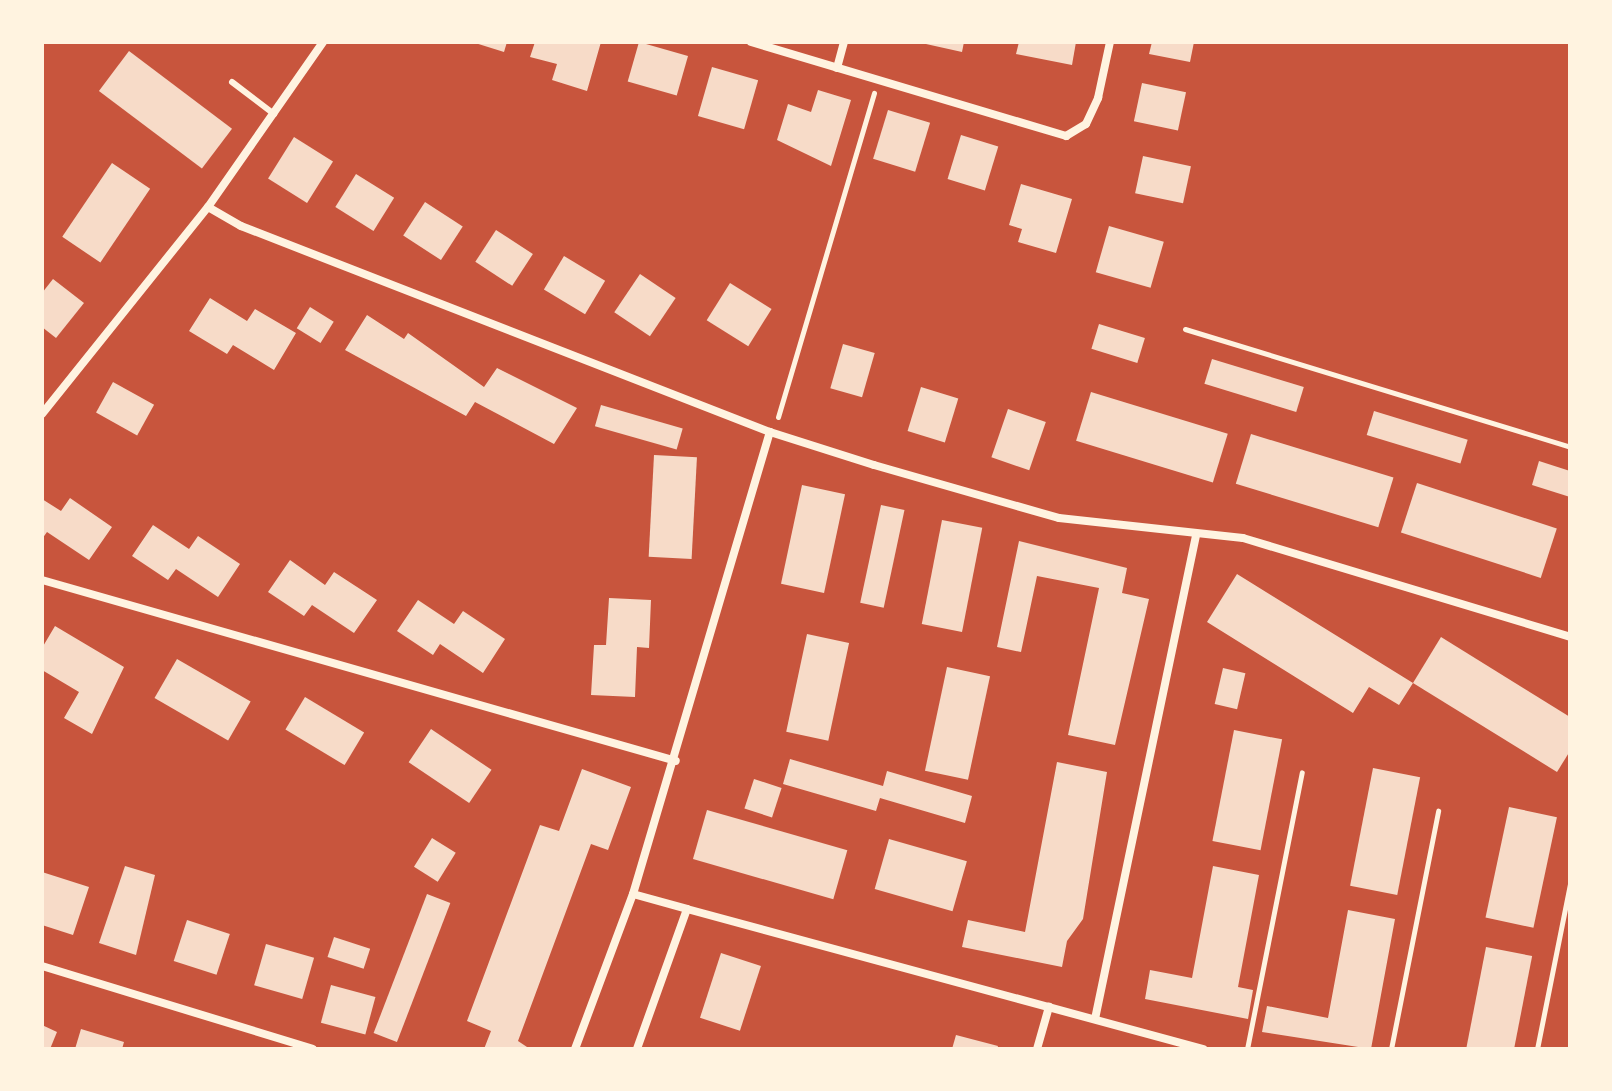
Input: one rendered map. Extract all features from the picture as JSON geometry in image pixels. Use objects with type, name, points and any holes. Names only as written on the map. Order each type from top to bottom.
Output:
[{"type":"street","points":[[42,414],[208,207],[323,42]]},
{"type":"street","points":[[751,42],[1066,136],[1086,124],[1098,98],[1110,42]]},
{"type":"street","points":[[837,68],[844,42]]},
{"type":"street","points":[[208,207],[241,226],[770,432],[1010,506],[1196,534],[1243,538],[1570,637]]},
{"type":"street","points":[[575,1049],[633,894],[676,761],[770,432]]},
{"type":"street","points":[[1095,1019],[1196,534]]},
{"type":"street","points":[[42,580],[676,761]]},
{"type":"street","points":[[633,894],[1203,1049]]},
{"type":"street","points":[[637,1049],[687,909]]},
{"type":"street","points":[[42,966],[313,1049]]},
{"type":"street","points":[[1037,1049],[1049,1007]]},
{"type":"lane","points":[[232,82],[274,114]]},
{"type":"path","points":[[770,432],[878,81]]},
{"type":"path","points":[[1185,329],[1570,447]]},
{"type":"path","points":[[1247,1049],[1302,772]]},
{"type":"path","points":[[1391,1049],[1438,811]]},
{"type":"path","points":[[1537,1049],[1570,884]]},
{"type":"building","points":[[472,42],[507,42],[504,52]]},
{"type":"building","points":[[535,42],[601,42],[587,91],[552,80],[557,64],[530,57]]},
{"type":"building","points":[[639,42],[688,56],[677,95],[628,81]]},
{"type":"building","points":[[917,42],[964,42],[962,52]]},
{"type":"building","points":[[1019,42],[1076,42],[1072,65],[1016,54]]},
{"type":"building","points":[[1152,42],[1194,42],[1190,62],[1149,54]]},
{"type":"building","points":[[129,51],[232,129],[202,169],[99,91]]},
{"type":"building","points":[[712,67],[758,80],[744,129],[698,116]]},
{"type":"building","points":[[1142,83],[1186,92],[1178,131],[1134,121]]},
{"type":"building","points":[[818,90],[851,100],[831,166],[777,140],[788,104],[811,112]]},
{"type":"building","points":[[888,110],[930,123],[915,172],[873,159]]},
{"type":"building","points":[[961,135],[998,146],[985,190],[948,179]]},
{"type":"building","points":[[294,137],[333,161],[307,203],[268,179]]},
{"type":"building","points":[[1143,156],[1191,166],[1183,203],[1135,193]]},
{"type":"building","points":[[112,163],[150,189],[100,263],[62,237]]},
{"type":"building","points":[[356,174],[394,198],[373,231],[335,207]]},
{"type":"building","points":[[1021,184],[1072,199],[1056,253],[1018,242],[1022,229],[1009,225]]},
{"type":"building","points":[[425,202],[463,227],[441,260],[403,236]]},
{"type":"building","points":[[1109,226],[1164,242],[1151,288],[1096,272]]},
{"type":"building","points":[[496,230],[533,254],[512,286],[475,262]]},
{"type":"building","points":[[564,256],[605,281],[585,314],[544,289]]},
{"type":"building","points":[[640,274],[676,298],[650,336],[614,312]]},
{"type":"building","points":[[53,279],[84,303],[56,338],[42,327],[42,293]]},
{"type":"building","points":[[730,283],[772,309],[748,346],[707,320]]},
{"type":"building","points":[[210,298],[247,321],[255,309],[296,333],[274,370],[233,345],[227,354],[189,331]]},
{"type":"building","points":[[310,307],[334,322],[320,343],[297,328]]},
{"type":"building","points":[[367,315],[404,339],[408,333],[484,387],[497,368],[577,408],[554,444],[475,402],[466,416],[345,350]]},
{"type":"building","points":[[1099,324],[1145,338],[1137,363],[1091,349]]},
{"type":"building","points":[[843,344],[875,353],[862,397],[830,388]]},
{"type":"building","points":[[1212,359],[1304,387],[1296,412],[1204,384]]},
{"type":"building","points":[[113,382],[154,405],[137,435],[96,413]]},
{"type":"building","points":[[921,387],[958,398],[945,442],[908,431]]},
{"type":"building","points":[[1091,392],[1228,434],[1213,483],[1076,441]]},
{"type":"building","points":[[601,405],[683,428],[677,450],[595,426]]},
{"type":"building","points":[[1008,409],[1046,422],[1029,470],[991,457]]},
{"type":"building","points":[[1374,411],[1468,440],[1460,464],[1367,435]]},
{"type":"building","points":[[1251,434],[1393,478],[1378,527],[1236,484]]},
{"type":"building","points":[[654,455],[697,457],[692,559],[649,557]]},
{"type":"building","points":[[1539,461],[1570,471],[1570,497],[1532,485]]},
{"type":"building","points":[[1417,483],[1557,528],[1541,578],[1401,532]]},
{"type":"building","points":[[802,485],[845,494],[824,593],[781,584]]},
{"type":"building","points":[[70,498],[112,527],[89,560],[47,532],[42,539],[42,499],[61,511]]},
{"type":"building","points":[[881,505],[904,510],[884,608],[860,603]]},
{"type":"building","points":[[942,520],[982,528],[962,632],[922,624]]},
{"type":"building","points":[[153,525],[189,549],[198,536],[240,564],[218,597],[176,569],[168,580],[132,556]]},
{"type":"building","points":[[1019,541],[1127,568],[1122,593],[1149,599],[1115,745],[1068,735],[1099,588],[1037,576],[1021,652],[997,647]]},
{"type":"building","points":[[290,560],[325,585],[334,572],[377,600],[354,633],[312,605],[304,616],[268,592]]},
{"type":"building","points":[[1237,574],[1413,683],[1399,705],[1369,687],[1353,713],[1207,622]]},
{"type":"building","points":[[609,598],[651,600],[649,648],[637,647],[635,697],[591,695],[594,645],[606,645]]},
{"type":"building","points":[[418,600],[454,624],[463,611],[505,639],[483,673],[440,644],[433,655],[397,631]]},
{"type":"building","points":[[55,626],[124,667],[92,734],[64,718],[79,692],[42,670],[42,648]]},
{"type":"building","points":[[807,634],[849,643],[828,741],[786,732]]},
{"type":"building","points":[[1441,637],[1570,717],[1570,751],[1557,772],[1413,683]]},
{"type":"building","points":[[177,659],[251,702],[228,740],[154,698]]},
{"type":"building","points":[[947,667],[990,676],[968,780],[925,771]]},
{"type":"building","points":[[1223,668],[1245,673],[1237,709],[1215,704]]},
{"type":"building","points":[[305,697],[364,733],[345,765],[285,730]]},
{"type":"building","points":[[431,729],[492,770],[469,803],[409,762]]},
{"type":"building","points":[[1234,730],[1282,739],[1261,850],[1212,841]]},
{"type":"building","points":[[790,759],[883,786],[887,771],[972,796],[965,823],[880,798],[876,811],[783,784]]},
{"type":"building","points":[[1057,762],[1107,772],[1083,919],[1067,941],[1062,967],[962,947],[968,920],[1025,932]]},
{"type":"building","points":[[1373,768],[1420,777],[1397,895],[1350,886]]},
{"type":"building","points":[[582,769],[631,787],[608,850],[591,844],[518,1041],[530,1049],[484,1049],[491,1031],[467,1021],[540,825],[559,831]]},
{"type":"building","points":[[754,779],[782,788],[772,817],[744,808]]},
{"type":"building","points":[[1509,807],[1557,817],[1533,928],[1486,918]]},
{"type":"building","points":[[707,810],[847,850],[833,899],[693,859]]},
{"type":"building","points":[[432,838],[456,853],[438,882],[414,867]]},
{"type":"building","points":[[889,839],[967,861],[953,911],[875,889]]},
{"type":"building","points":[[125,866],[155,875],[136,955],[99,943]]},
{"type":"building","points":[[1213,866],[1259,875],[1238,987],[1253,990],[1248,1019],[1145,999],[1150,970],[1192,978]]},
{"type":"building","points":[[42,872],[89,887],[73,935],[42,925]]},
{"type":"building","points":[[427,894],[450,903],[397,1042],[374,1033]]},
{"type":"building","points":[[1348,910],[1395,919],[1371,1049],[1262,1032],[1267,1006],[1328,1018]]},
{"type":"building","points":[[187,920],[230,934],[217,975],[174,961]]},
{"type":"building","points":[[334,937],[370,949],[364,969],[328,957]]},
{"type":"building","points":[[266,944],[314,958],[302,999],[254,985]]},
{"type":"building","points":[[1486,947],[1532,956],[1514,1049],[1466,1049]]},
{"type":"building","points":[[721,953],[761,966],[740,1031],[700,1018]]},
{"type":"building","points":[[331,985],[375,997],[365,1035],[321,1023]]},
{"type":"building","points":[[42,1025],[57,1032],[50,1049],[42,1049]]},
{"type":"building","points":[[81,1029],[124,1042],[122,1049],[75,1049]]},
{"type":"building","points":[[956,1035],[998,1046],[997,1049],[952,1049]]}]
